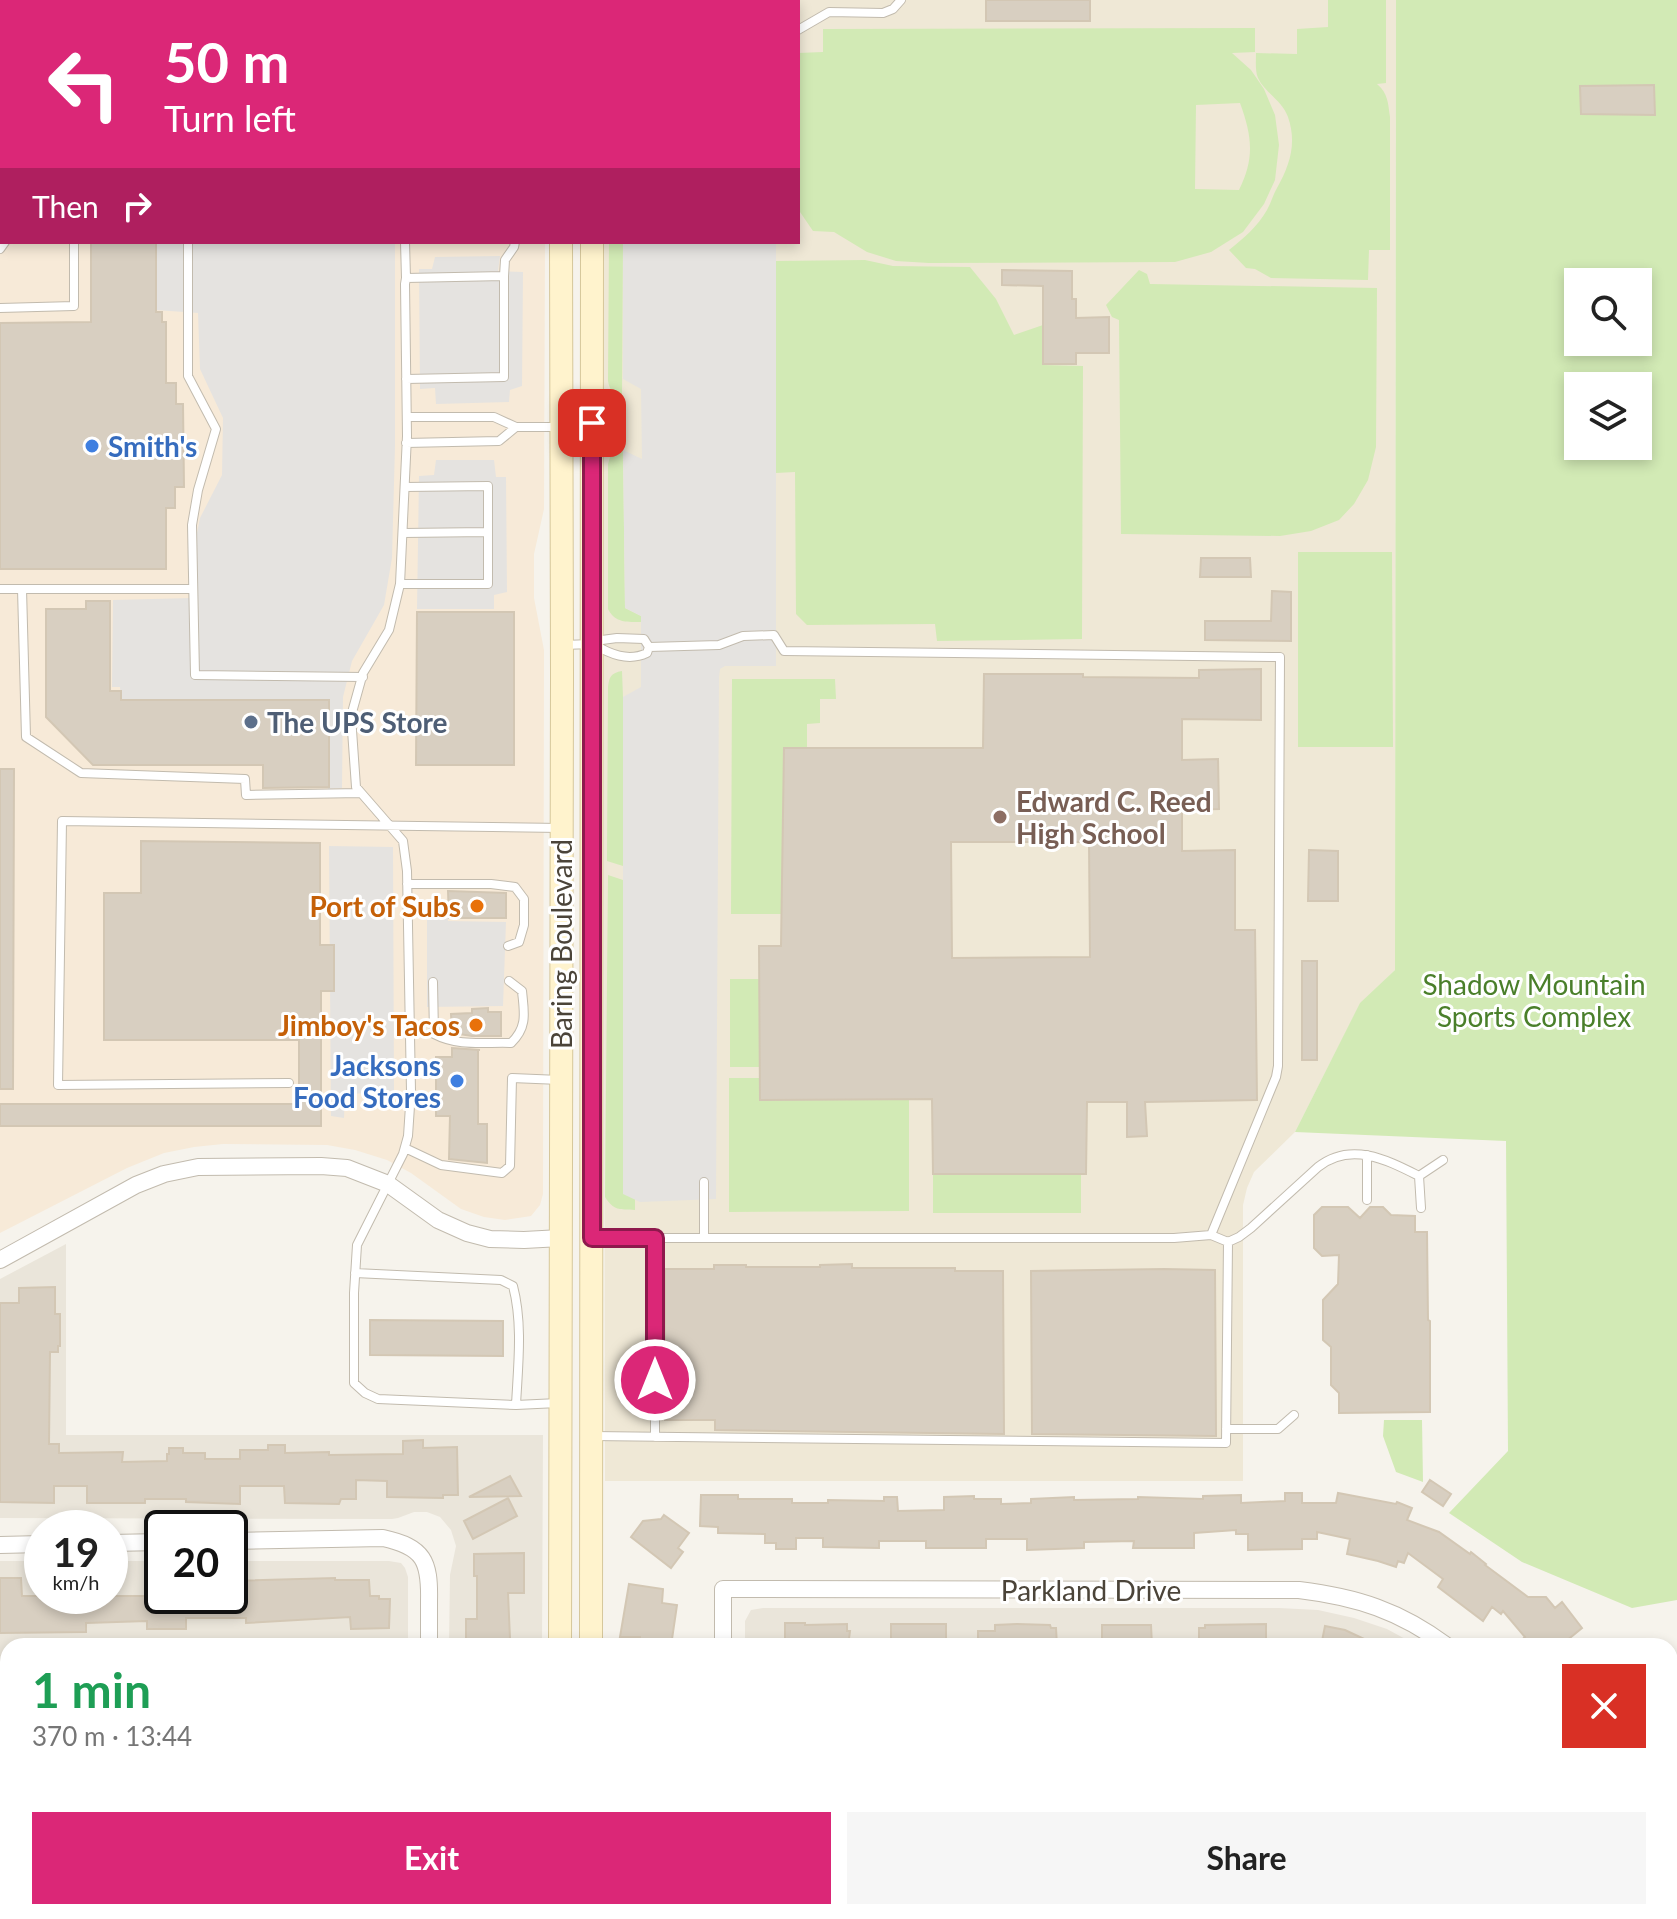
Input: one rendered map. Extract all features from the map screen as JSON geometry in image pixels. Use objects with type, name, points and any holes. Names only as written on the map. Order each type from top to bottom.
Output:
[{"type":"main road","name":"Baring Boulevard","points":[[560,1638],[561,244]]},
{"type":"main road","name":"Baring Boulevard","points":[[591,1638],[592,244]]},
{"type":"main road","points":[[561,1238],[592,1238]]},
{"type":"street","points":[[0,1260],[136,1185],[164,1174],[198,1167],[347,1168],[388,1184],[438,1220],[467,1233],[490,1239],[561,1238]]},
{"type":"street","points":[[248,1541],[383,1538],[401,1542],[416,1551],[427,1567],[430,1586],[429,1638]]},
{"type":"street","points":[[0,1545],[24,1544]]},
{"type":"street","name":"Parkland Drive","points":[[723,1638],[723,1589],[1299,1590],[1334,1594],[1367,1603],[1398,1615],[1436,1638]]},
{"type":"lane","points":[[800,29],[829,12],[883,13],[893,9],[901,0]]},
{"type":"lane","points":[[0,308],[74,306],[74,244]]},
{"type":"lane","points":[[188,244],[188,376],[216,429],[198,490],[192,525],[195,675],[363,677]]},
{"type":"lane","points":[[405,244],[407,417],[400,584],[389,630],[363,677],[351,716],[356,787],[403,841],[407,884],[411,1091],[405,1148],[357,1245],[354,1383],[378,1399],[516,1405],[561,1403]]},
{"type":"lane","points":[[406,379],[504,377],[505,260],[515,244]]},
{"type":"lane","points":[[406,278],[504,276]]},
{"type":"lane","points":[[407,417],[494,417],[516,427],[592,423]]},
{"type":"lane","points":[[406,443],[499,441],[516,427]]},
{"type":"lane","points":[[400,584],[488,584],[488,486],[405,487]]},
{"type":"lane","points":[[403,533],[488,532]]},
{"type":"lane","points":[[0,589],[193,589]]},
{"type":"lane","points":[[22,589],[26,737],[81,773],[245,779],[246,795],[361,793]]},
{"type":"lane","points":[[649,647],[719,645],[743,636],[774,635],[784,651],[1280,657],[1278,1066],[1211,1235]]},
{"type":"lane","points":[[562,645],[638,638],[644,639],[649,647]]},
{"type":"lane","points":[[592,644],[620,657],[640,656],[647,653],[649,647]]},
{"type":"lane","points":[[289,1083],[58,1085],[62,821],[562,828]]},
{"type":"lane","points":[[407,884],[515,887],[524,899],[524,925],[519,942],[508,946]]},
{"type":"lane","points":[[433,982],[434,1034],[462,1043],[511,1043],[520,1034],[524,1015],[522,991],[509,981]]},
{"type":"lane","points":[[405,1148],[441,1165],[502,1173],[510,1166],[512,1078],[561,1080]]},
{"type":"lane","points":[[592,1238],[1174,1238],[1211,1235],[1228,1242],[1251,1228],[1328,1159],[1348,1154],[1367,1155],[1419,1176]]},
{"type":"lane","points":[[1367,1155],[1367,1200]]},
{"type":"lane","points":[[1419,1176],[1443,1160]]},
{"type":"lane","points":[[1419,1176],[1421,1208]]},
{"type":"lane","points":[[704,1182],[704,1238]]},
{"type":"lane","points":[[655,1238],[655,1437]]},
{"type":"lane","points":[[592,1436],[1226,1443],[1228,1242]]},
{"type":"lane","points":[[355,1273],[501,1280],[513,1286],[517,1301],[516,1405]]},
{"type":"lane","points":[[1226,1429],[1278,1429],[1294,1415]]},
{"type":"shaded area","name":"Edward C. Reed High School","points":[[800,0],[1396,0],[1395,970],[1360,1004],[1295,1132],[1254,1172],[1247,1188],[1243,1205],[1243,1481],[605,1481],[603,244],[800,244]]},
{"type":"shaded area","points":[[0,244],[545,244],[544,509],[534,554],[534,598],[544,650],[543,1194],[540,1205],[531,1216],[505,1220],[484,1217],[461,1209],[411,1173],[387,1160],[355,1150],[327,1145],[223,1144],[164,1153],[127,1168],[0,1233]]},
{"type":"shaded area","points":[[157,244],[395,244],[392,558],[384,605],[352,661],[343,697],[342,788],[328,789],[327,699],[121,700],[120,687],[112,687],[113,600],[193,598],[189,572],[200,518],[222,475],[223,418],[200,369],[198,313],[156,310]]},
{"type":"shaded area","points":[[623,244],[776,244],[776,666],[725,666],[720,669],[719,677],[716,1199],[640,1202],[623,1194],[623,697],[641,687],[641,616],[625,608],[623,450],[642,459],[641,389],[623,379]]},
{"type":"shaded area","points":[[500,256],[498,271],[523,272],[522,386],[510,390],[509,402],[436,404],[435,388],[420,389],[419,269],[432,269],[435,257]]},
{"type":"shaded area","points":[[436,460],[494,460],[496,477],[506,477],[507,592],[494,595],[494,609],[417,609],[419,476],[434,475]]},
{"type":"shaded area","points":[[329,846],[393,847],[394,1092],[345,1094],[344,1118],[331,1116]]},
{"type":"shaded area","points":[[427,907],[447,907],[448,921],[506,922],[503,1006],[427,1007]]},
{"type":"shaded area","points":[[66,1244],[66,1435],[543,1435],[542,1638],[449,1638],[450,1575],[456,1546],[451,1530],[440,1517],[427,1512],[414,1512],[392,1519],[248,1519],[248,1510],[144,1510],[144,1518],[128,1518],[128,1510],[24,1510],[24,1518],[0,1518],[0,1279]]},
{"type":"shaded area","points":[[0,1561],[24,1561],[24,1614],[128,1614],[128,1561],[144,1561],[144,1614],[248,1614],[248,1561],[401,1563],[408,1577],[408,1638],[0,1638]]},
{"type":"shaded area","points":[[1279,1608],[1318,1610],[1354,1618],[1403,1638],[745,1638],[745,1621],[751,1610]]},
{"type":"green space","points":[[1328,0],[1386,0],[1386,83],[1377,84],[1385,95],[1390,117],[1390,250],[1369,250],[1368,280],[1271,278],[1255,269],[1246,268],[1229,250],[1263,216],[1291,154],[1292,136],[1288,117],[1258,78],[1256,53],[1297,54],[1297,29],[1328,27]]},
{"type":"green space","name":"Shadow Mountain Sports Complex","points":[[1396,0],[1677,0],[1677,1600],[1632,1608],[1522,1562],[1449,1513],[1508,1451],[1506,1141],[1295,1132],[1360,1003],[1395,970]]},
{"type":"green space","points":[[1255,28],[1255,52],[1232,53],[1251,70],[1264,89],[1275,115],[1279,145],[1275,180],[1264,204],[1243,232],[1211,252],[1175,262],[896,261],[867,252],[834,232],[813,231],[800,212],[800,53],[823,52],[823,29]],"holes":[[[1240,103],[1249,137],[1248,168],[1239,190],[1195,189],[1196,105]]]},
{"type":"green space","points":[[609,244],[623,244],[622,397],[612,391],[608,381]]},
{"type":"green space","points":[[865,260],[893,266],[970,267],[996,299],[1014,335],[1043,325],[1043,365],[1083,366],[1082,639],[937,641],[935,624],[807,625],[796,614],[795,472],[776,473],[776,261]]},
{"type":"green space","points":[[1139,270],[1147,274],[1150,284],[1377,288],[1376,447],[1368,480],[1354,504],[1339,520],[1311,531],[1280,536],[1121,534],[1119,320],[1112,317],[1106,305]]},
{"type":"green space","points":[[612,450],[623,450],[625,608],[641,616],[641,622],[618,619],[608,609],[608,464]]},
{"type":"green space","points":[[1298,552],[1392,552],[1393,747],[1298,747]]},
{"type":"green space","points":[[622,671],[623,866],[607,861],[608,687],[611,676]]},
{"type":"green space","points":[[732,679],[835,679],[836,699],[820,699],[820,723],[807,724],[807,748],[784,748],[782,914],[731,914]]},
{"type":"green space","points":[[608,875],[623,880],[623,1193],[635,1199],[635,1210],[617,1208],[605,1197]]},
{"type":"green space","points":[[730,979],[760,979],[760,1067],[730,1067]]},
{"type":"green space","points":[[729,1078],[760,1078],[761,1100],[909,1099],[909,1211],[729,1212]]},
{"type":"green space","points":[[933,1174],[1081,1174],[1081,1213],[933,1213]]},
{"type":"green space","points":[[1384,1420],[1422,1420],[1423,1482],[1396,1472],[1383,1436]]},
{"type":"building","points":[[986,0],[1090,0],[1090,21],[986,21]]},
{"type":"building","points":[[1654,85],[1655,115],[1581,114],[1580,86]]},
{"type":"building","name":"Smith's","points":[[91,244],[156,244],[156,312],[162,312],[162,322],[166,322],[166,383],[176,383],[176,404],[183,404],[184,487],[175,487],[175,508],[166,508],[166,569],[0,569],[0,323],[91,322]]},
{"type":"building","points":[[1002,270],[1072,271],[1076,318],[1109,317],[1109,353],[1076,353],[1076,364],[1043,364],[1043,286],[1002,285]]},
{"type":"building","points":[[1201,558],[1250,558],[1251,577],[1200,577]]},
{"type":"building","points":[[1272,591],[1291,592],[1291,641],[1205,640],[1205,621],[1271,621]]},
{"type":"building","points":[[86,601],[110,601],[110,691],[121,691],[121,700],[329,700],[329,787],[263,788],[263,765],[93,765],[46,717],[46,609],[86,609]]},
{"type":"building","points":[[417,612],[514,612],[514,765],[416,765]]},
{"type":"building","points":[[1261,669],[1261,720],[1182,719],[1182,760],[1218,759],[1219,809],[1182,810],[1182,851],[1235,850],[1235,930],[1255,930],[1257,1100],[1145,1102],[1147,1136],[1127,1137],[1127,1102],[1087,1102],[1086,1174],[933,1174],[932,1099],[760,1100],[759,946],[781,946],[784,748],[983,748],[984,674],[1199,678],[1199,670]],"holes":[[[951,842],[1089,842],[1090,957],[952,958]]]},
{"type":"building","points":[[0,769],[14,769],[13,1089],[0,1089]]},
{"type":"building","points":[[141,841],[320,843],[320,945],[334,945],[334,991],[321,991],[321,1126],[0,1126],[0,1104],[299,1104],[299,1040],[104,1040],[104,893],[141,893]]},
{"type":"building","points":[[1309,850],[1338,851],[1338,901],[1308,901]]},
{"type":"building","name":"Port of Subs","points":[[448,891],[506,893],[506,918],[449,918]]},
{"type":"building","points":[[1302,961],[1317,961],[1317,1060],[1302,1060]]},
{"type":"building","name":"Jimboy's Tacos","points":[[488,1008],[488,1012],[501,1012],[501,1036],[452,1033],[451,1014]]},
{"type":"building","points":[[452,1048],[480,1050],[478,1124],[487,1124],[487,1163],[449,1159],[450,1116],[436,1116],[436,1057],[452,1057]]},
{"type":"building","points":[[1322,1207],[1348,1207],[1360,1218],[1370,1207],[1383,1207],[1391,1215],[1415,1216],[1415,1232],[1427,1232],[1430,1412],[1339,1413],[1339,1393],[1331,1385],[1331,1347],[1323,1340],[1323,1300],[1338,1284],[1339,1255],[1322,1256],[1314,1248],[1314,1215]]},
{"type":"building","points":[[852,1264],[852,1268],[1003,1271],[1004,1434],[715,1430],[715,1420],[665,1420],[665,1269],[714,1269],[714,1265],[820,1267]]},
{"type":"building","points":[[1215,1270],[1216,1436],[1032,1434],[1031,1271]]},
{"type":"building","points":[[55,1287],[55,1314],[60,1314],[60,1346],[58,1352],[50,1352],[49,1444],[59,1444],[59,1453],[123,1452],[122,1462],[167,1461],[169,1448],[183,1448],[183,1453],[205,1453],[205,1459],[240,1459],[240,1450],[268,1450],[268,1445],[285,1445],[285,1453],[403,1454],[403,1441],[423,1440],[423,1448],[457,1447],[458,1495],[443,1495],[443,1498],[387,1497],[387,1481],[356,1480],[356,1499],[341,1499],[339,1504],[285,1503],[284,1486],[240,1486],[240,1504],[186,1502],[186,1499],[87,1503],[87,1486],[54,1486],[54,1503],[0,1502],[0,1303],[19,1303],[19,1288]]},
{"type":"building","points":[[370,1320],[503,1321],[503,1356],[370,1355]]},
{"type":"building","points":[[510,1476],[521,1496],[469,1497]]},
{"type":"building","points":[[1430,1480],[1451,1494],[1443,1506],[1422,1492]]},
{"type":"building","points":[[1285,1493],[1302,1493],[1302,1503],[1336,1503],[1338,1493],[1397,1502],[1412,1508],[1407,1520],[1439,1532],[1471,1552],[1528,1597],[1546,1597],[1555,1608],[1562,1602],[1582,1628],[1570,1638],[1524,1638],[1503,1611],[1501,1614],[1492,1607],[1483,1621],[1438,1587],[1443,1579],[1408,1553],[1404,1563],[1398,1561],[1396,1567],[1347,1554],[1350,1539],[1317,1532],[1317,1539],[1302,1539],[1302,1549],[1248,1550],[1248,1534],[1236,1534],[1236,1530],[1194,1533],[1194,1548],[1133,1548],[1134,1541],[1084,1542],[1084,1548],[1027,1550],[1027,1539],[986,1539],[986,1548],[926,1548],[926,1541],[879,1541],[879,1548],[823,1547],[823,1538],[796,1538],[796,1549],[776,1549],[776,1543],[765,1543],[765,1534],[718,1533],[718,1527],[700,1526],[701,1495],[792,1499],[792,1503],[884,1501],[884,1497],[897,1497],[898,1511],[944,1510],[944,1497],[974,1496],[974,1499],[1001,1499],[1001,1504],[1074,1497],[1074,1500],[1138,1497],[1203,1499],[1203,1496],[1241,1495],[1241,1503],[1285,1501]]},
{"type":"building","points":[[508,1498],[517,1516],[473,1539],[464,1521]]},
{"type":"building","points":[[664,1515],[689,1533],[678,1548],[683,1552],[671,1568],[631,1537],[643,1521],[661,1519]]},
{"type":"building","points":[[524,1553],[524,1593],[508,1593],[510,1638],[466,1638],[466,1619],[477,1619],[474,1554]]},
{"type":"building","points":[[0,1578],[21,1578],[24,1614],[128,1614],[128,1596],[144,1596],[144,1614],[248,1614],[248,1580],[369,1580],[370,1596],[390,1599],[389,1628],[351,1629],[350,1617],[246,1623],[246,1618],[186,1618],[186,1629],[147,1629],[147,1621],[86,1623],[86,1632],[0,1633]]},
{"type":"building","points":[[629,1584],[663,1589],[662,1603],[677,1605],[672,1638],[620,1637]]},
{"type":"building","points":[[785,1623],[847,1624],[847,1631],[850,1631],[849,1638],[785,1638]]},
{"type":"building","points":[[891,1624],[946,1624],[946,1638],[891,1638]]},
{"type":"building","points":[[1266,1624],[1266,1638],[1199,1638],[1199,1628],[1205,1628],[1205,1625]]},
{"type":"building","points":[[995,1625],[1050,1625],[1056,1628],[1057,1638],[978,1638],[978,1631],[995,1631]]},
{"type":"building","points":[[1102,1625],[1151,1625],[1152,1638],[1102,1638]]},
{"type":"building","points":[[1325,1626],[1362,1638],[1323,1638]]},
{"type":"place","name":"Smith's","points":[[92,446]]},
{"type":"place","name":"The UPS Store","points":[[251,722]]},
{"type":"place","name":"Edward C. Reed High School","points":[[1000,817]]},
{"type":"place","name":"Port of Subs","points":[[477,906]]},
{"type":"place","name":"Jimboy's Tacos","points":[[476,1025]]},
{"type":"place","name":"Jacksons Food Stores","points":[[457,1081]]},
{"type":"route","points":[[592,423],[592,1238],[655,1238],[655,1380]]}]
